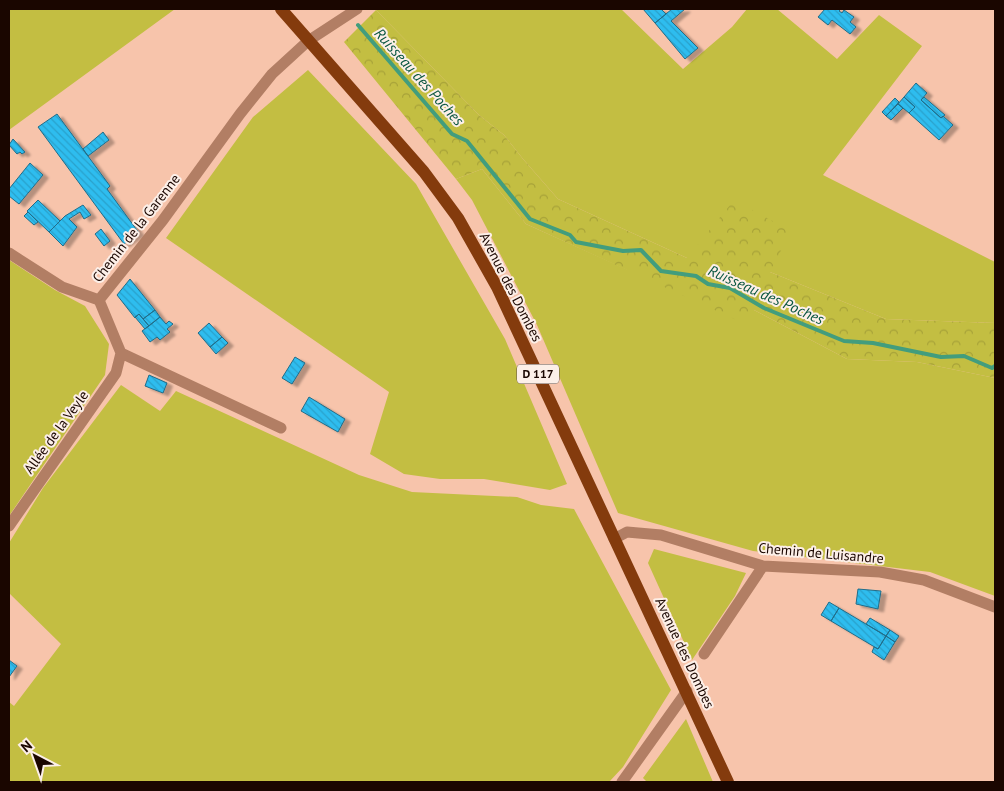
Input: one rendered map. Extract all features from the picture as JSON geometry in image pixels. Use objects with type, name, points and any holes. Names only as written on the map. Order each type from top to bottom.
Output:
[{"type":"main road","name":"Avenue des Dombes","points":[[281,9],[424,172],[458,218],[497,286],[728,782]]},
{"type":"street","name":"Chemin de la Garenne","points":[[120,353],[99,300],[164,220],[240,114],[272,74],[308,41],[357,9]]},
{"type":"street","points":[[9,253],[62,287],[99,300]]},
{"type":"street","points":[[120,353],[281,428]]},
{"type":"street","name":"Allée de la Veyle","points":[[9,526],[116,373],[120,353]]},
{"type":"street","name":"Chemin de Luisandre","points":[[614,539],[627,532],[661,535],[763,566],[880,572],[924,580],[995,608]]},
{"type":"street","points":[[704,654],[763,566]]},
{"type":"street","points":[[622,782],[687,692]]},
{"type":"green space","points":[[9,9],[175,9],[9,130]]},
{"type":"green space","points":[[621,9],[683,69],[732,27],[747,9],[777,9],[837,59],[879,15],[922,46],[823,175],[995,262],[995,323],[886,319],[770,272],[687,258],[558,199],[504,135],[479,115],[376,10]]},
{"type":"green space","points":[[376,10],[479,115],[504,135],[558,199],[687,258],[734,200],[791,231],[770,272],[886,319],[995,323],[995,378],[917,362],[847,359],[754,310],[741,322],[526,224],[482,169],[456,179],[344,42]]},
{"type":"green space","points":[[308,70],[416,184],[505,339],[567,484],[550,490],[484,479],[440,479],[404,474],[370,454],[389,392],[166,238],[253,117]]},
{"type":"green space","points":[[482,169],[526,224],[626,269],[754,310],[847,359],[917,362],[995,378],[995,596],[930,572],[753,551],[618,513],[537,325],[472,200],[456,179]]},
{"type":"green space","points":[[9,260],[55,290],[85,306],[109,344],[105,375],[9,516]]},
{"type":"green space","points":[[121,385],[160,411],[176,391],[359,475],[412,492],[517,497],[541,505],[574,509],[671,690],[623,767],[609,782],[9,782],[9,702],[14,706],[61,644],[9,593],[9,543],[43,488]]},
{"type":"green space","points":[[654,549],[746,573],[735,596],[692,660],[648,563]]},
{"type":"green space","points":[[686,719],[713,782],[647,782],[643,778]]},
{"type":"building","points":[[643,9],[661,9],[666,14],[655,23]]},
{"type":"building","points":[[672,9],[685,9],[671,21],[698,48],[685,59],[655,23]]},
{"type":"building","points":[[825,9],[841,9],[839,11],[842,13],[844,10],[854,17],[850,22],[856,27],[850,34],[832,20],[828,25],[818,17]]},
{"type":"building","points":[[916,83],[927,93],[921,100],[941,118],[943,116],[953,125],[939,140],[909,113],[915,107],[904,97]]},
{"type":"building","points":[[904,97],[915,107],[909,113],[898,104]]},
{"type":"building","points":[[924,97],[945,115],[941,118],[921,100]]},
{"type":"building","points":[[895,98],[899,102],[886,116],[882,112]]},
{"type":"building","points":[[898,104],[903,108],[891,120],[886,116]]},
{"type":"building","points":[[57,114],[110,186],[107,189],[139,233],[124,244],[38,127]]},
{"type":"building","points":[[103,132],[109,140],[88,156],[83,149]]},
{"type":"building","points":[[13,139],[25,152],[17,154],[9,145]]},
{"type":"building","points":[[30,163],[43,175],[19,204],[9,196],[9,189]]},
{"type":"building","points":[[38,200],[60,221],[49,232],[27,211]]},
{"type":"building","points":[[83,205],[91,215],[84,219],[80,212],[69,219],[77,227],[63,246],[49,232],[65,216]]},
{"type":"building","points":[[28,212],[38,222],[34,225],[24,216]]},
{"type":"building","points":[[101,229],[110,241],[104,246],[95,234]]},
{"type":"building","points":[[130,279],[155,310],[143,319],[139,314],[135,318],[117,295]]},
{"type":"building","points":[[155,310],[160,317],[149,326],[143,319]]},
{"type":"building","points":[[139,314],[149,326],[145,329],[135,317]]},
{"type":"building","points":[[160,317],[166,324],[169,321],[173,324],[167,329],[170,332],[160,340],[157,337],[150,342],[142,331]]},
{"type":"building","points":[[209,323],[222,337],[210,347],[198,333]]},
{"type":"building","points":[[222,337],[228,343],[216,354],[210,347]]},
{"type":"building","points":[[295,357],[305,363],[292,384],[282,378]]},
{"type":"building","points":[[149,375],[167,383],[163,393],[145,386]]},
{"type":"building","points":[[309,397],[345,419],[338,432],[301,411]]},
{"type":"building","points":[[858,589],[881,591],[878,609],[856,604]]},
{"type":"building","points":[[829,602],[839,608],[831,621],[821,615]]},
{"type":"building","points":[[839,608],[886,636],[878,649],[831,621]]},
{"type":"building","points":[[870,618],[890,630],[886,636],[866,624]]},
{"type":"building","points":[[890,630],[899,636],[895,642],[886,636]]},
{"type":"building","points":[[886,636],[895,642],[884,660],[872,652],[874,647],[878,649]]},
{"type":"building","points":[[9,660],[17,666],[9,677]]},
{"type":"waterway","name":"Ruisseau des Poches","points":[[358,25],[452,134],[467,141],[530,219],[570,235],[576,242],[623,251],[641,250],[661,271],[696,276],[708,284],[730,288],[764,308],[844,341],[873,343],[941,357],[964,356],[992,368],[995,366]]}]
